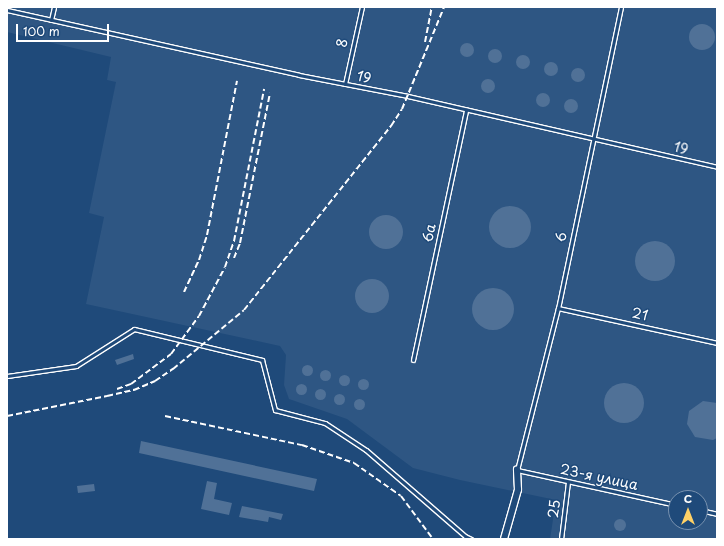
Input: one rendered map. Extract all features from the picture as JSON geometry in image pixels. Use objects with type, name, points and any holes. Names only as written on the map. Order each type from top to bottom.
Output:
[{"type":"street","points":[[504,539],[518,490],[517,470]]},
{"type":"lane","points":[[51,20],[54,7]]},
{"type":"lane","name":"8","points":[[345,84],[362,7]]},
{"type":"lane","name":"6","points":[[517,470],[558,308],[592,139],[621,7]]},
{"type":"lane","name":"19","points":[[7,10],[345,84],[408,96],[717,167]]},
{"type":"lane","name":"6a","points":[[414,360],[466,110]]},
{"type":"lane","name":"21","points":[[558,308],[717,343]]},
{"type":"lane","points":[[7,376],[76,366],[134,329],[262,360],[275,410],[325,423],[331,426],[366,450],[465,536],[471,539]]},
{"type":"lane","name":"23-я улица","points":[[517,470],[668,503]]},
{"type":"lane","name":"25","points":[[561,539],[568,482]]},
{"type":"shaded area","points":[[7,7],[717,7],[717,539],[550,539],[556,500],[460,480],[413,468],[347,419],[289,399],[284,385],[286,355],[280,346],[86,304],[104,217],[89,213],[116,82],[107,80],[111,57],[7,32]]},
{"type":"building","points":[[702,24],[711,28],[715,37],[711,46],[702,50],[693,46],[689,37],[693,28]]},
{"type":"building","points":[[467,43],[472,45],[474,50],[472,55],[467,57],[462,55],[460,50],[462,45]]},
{"type":"building","points":[[495,49],[500,51],[502,56],[500,61],[495,63],[490,61],[488,56],[490,51]]},
{"type":"building","points":[[523,55],[528,57],[530,62],[528,67],[523,69],[518,67],[516,62],[518,57]]},
{"type":"building","points":[[551,62],[556,64],[558,69],[556,74],[551,76],[546,74],[544,69],[546,64]]},
{"type":"building","points":[[578,68],[583,70],[585,75],[583,80],[578,82],[573,80],[571,75],[573,70]]},
{"type":"building","points":[[488,79],[493,81],[495,86],[493,91],[488,93],[483,91],[481,86],[483,81]]},
{"type":"building","points":[[543,93],[548,95],[550,100],[548,105],[543,107],[538,105],[536,100],[538,95]]},
{"type":"building","points":[[571,99],[576,101],[578,106],[576,111],[571,113],[566,111],[564,106],[566,101]]},
{"type":"building","points":[[506,206],[514,206],[522,209],[528,215],[531,227],[528,239],[522,245],[514,248],[506,248],[498,245],[492,239],[489,231],[489,223],[492,215],[498,209]]},
{"type":"building","points":[[389,215],[398,220],[402,225],[402,239],[398,244],[393,248],[383,249],[379,248],[370,239],[369,229],[370,225],[379,216]]},
{"type":"building","points":[[659,241],[666,244],[672,250],[675,261],[674,269],[666,278],[659,281],[651,281],[644,278],[636,269],[635,257],[638,250],[647,242]]},
{"type":"building","points":[[375,279],[384,284],[388,289],[388,303],[384,308],[379,312],[369,313],[365,312],[356,303],[355,293],[356,289],[365,280]]},
{"type":"building","points":[[489,288],[497,288],[505,291],[511,297],[514,309],[511,321],[505,327],[497,330],[489,330],[481,327],[475,321],[472,313],[472,305],[475,297],[481,291]]},
{"type":"building","points":[[133,354],[134,359],[117,365],[115,360]]},
{"type":"building","points":[[305,365],[309,365],[311,366],[311,374],[305,375],[302,372],[302,368]]},
{"type":"building","points":[[323,370],[327,370],[329,371],[329,379],[323,380],[320,377],[320,373]]},
{"type":"building","points":[[342,375],[346,375],[348,376],[348,384],[342,385],[339,382],[339,378]]},
{"type":"building","points":[[361,379],[365,379],[367,380],[367,388],[361,389],[358,386],[358,382]]},
{"type":"building","points":[[628,383],[635,386],[641,392],[644,403],[643,411],[635,420],[628,423],[620,423],[613,420],[605,411],[604,399],[607,392],[616,384]]},
{"type":"building","points":[[299,384],[303,384],[305,385],[305,393],[299,394],[296,391],[296,387]]},
{"type":"building","points":[[318,389],[322,389],[324,390],[324,398],[318,399],[315,396],[315,392]]},
{"type":"building","points":[[337,394],[341,394],[343,395],[343,403],[337,404],[334,401],[334,397]]},
{"type":"building","points":[[357,399],[361,399],[363,400],[363,408],[357,409],[354,406],[354,402]]},
{"type":"building","points":[[703,401],[717,403],[717,438],[713,440],[695,437],[687,424],[689,411]]},
{"type":"building","points":[[141,441],[317,479],[314,491],[139,453]]},
{"type":"building","points":[[207,481],[217,483],[214,499],[232,503],[229,515],[201,509]]},
{"type":"building","points":[[94,484],[95,491],[78,493],[77,486]]},
{"type":"building","points":[[242,506],[283,514],[281,520],[269,517],[268,522],[239,517]]},
{"type":"building","points":[[618,519],[622,519],[626,525],[622,531],[618,531],[614,527],[614,523]]},
{"type":"railway","points":[[425,42],[432,7]]},
{"type":"railway","points":[[7,416],[134,390],[155,381],[173,369],[244,310],[391,126],[402,109],[444,7]]},
{"type":"railway","points":[[184,292],[199,260],[207,235],[237,81]]},
{"type":"railway","points":[[117,389],[131,384],[171,354],[199,316],[225,267],[234,241],[264,89]]},
{"type":"railway","points":[[234,258],[240,243],[270,93]]},
{"type":"railway","points":[[165,416],[302,445],[354,463],[401,496],[433,539]]}]
